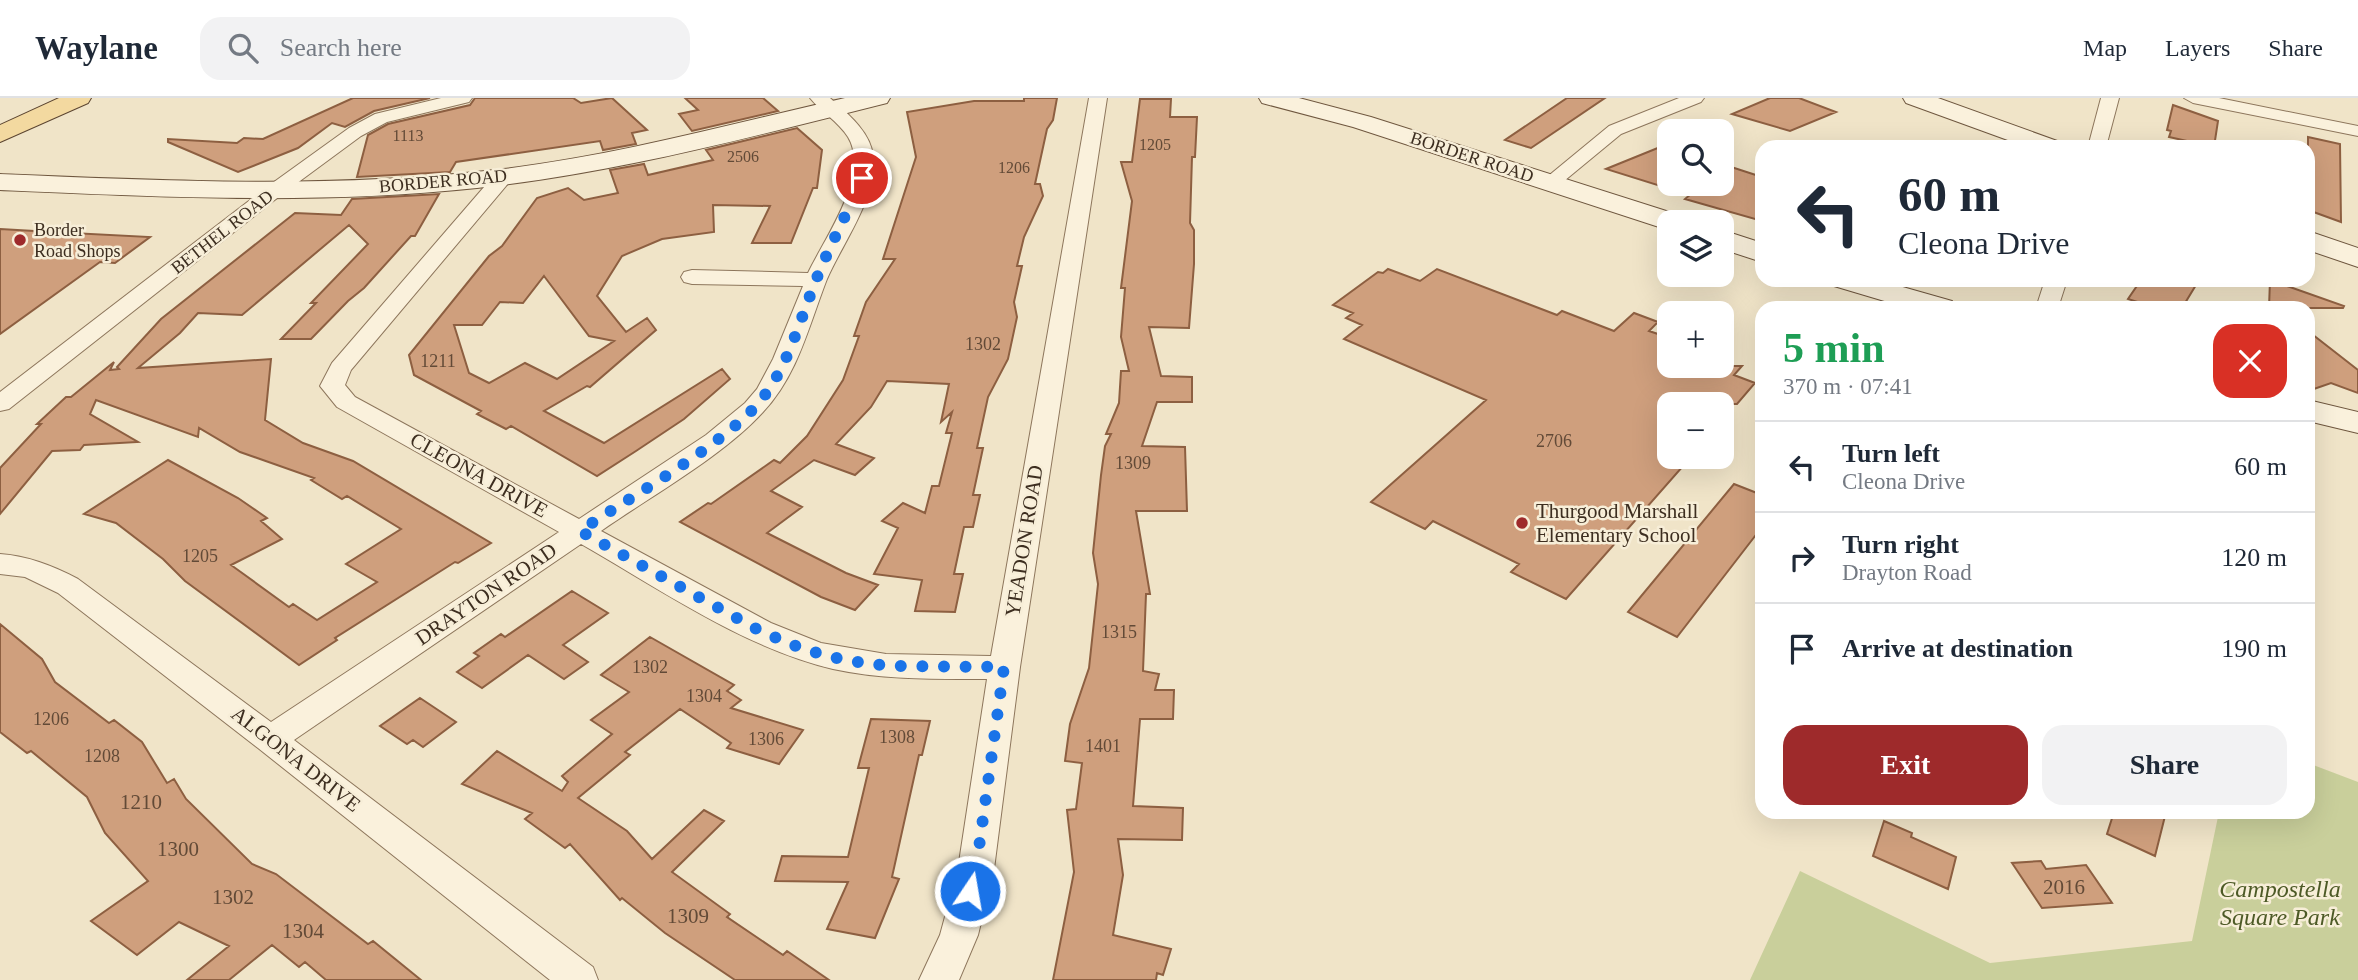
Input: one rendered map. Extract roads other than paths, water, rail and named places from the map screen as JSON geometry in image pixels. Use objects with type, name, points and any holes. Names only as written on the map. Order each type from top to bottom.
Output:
[{"type":"main road","points":[[0,134],[79,98]]},
{"type":"street","name":"BETHEL ROAD","points":[[0,404],[274,191],[369,124],[463,98]]},
{"type":"street","name":"BORDER ROAD","points":[[0,182],[274,191],[401,187],[582,165],[674,147],[825,103],[878,98]]},
{"type":"street","name":"YEADON ROAD","points":[[938,980],[948,964],[959,935],[976,869],[1004,667],[1098,98]]},
{"type":"street","name":"BORDER ROAD","points":[[1271,98],[1363,122],[1657,217]]},
{"type":"street","points":[[1650,98],[1671,107]]},
{"type":"street","points":[[1551,182],[1615,130],[1695,98]]},
{"type":"street","points":[[1915,98],[2032,140]]},
{"type":"street","points":[[2098,140],[2110,98]]},
{"type":"street","points":[[2193,98],[2358,131]]},
{"type":"street","name":"DRAYTON ROAD","points":[[270,739],[715,441],[748,415],[771,386],[791,348],[816,279],[862,178],[864,154],[858,137],[825,103]]},
{"type":"street","name":"CLEONA DRIVE","points":[[504,176],[340,368],[332,386],[346,402],[760,631],[803,649],[844,660],[888,666],[1004,667]]},
{"type":"street","points":[[1734,243],[1755,251]]},
{"type":"street","points":[[2315,243],[2358,258]]},
{"type":"street","points":[[692,277],[816,279]]},
{"type":"street","points":[[1869,287],[1917,301]]},
{"type":"street","points":[[2315,412],[2358,424]]},
{"type":"street","name":"ALGONA DRIVE","points":[[0,564],[15,564],[43,572],[68,586],[270,739],[579,980]]},
{"type":"place","name":"Border Road Shops","points":[[20,240]]},
{"type":"place","name":"Thurgood Marshall Elementary School","points":[[1522,523]]},
{"type":"park label","name":"Campostella Square Park","points":[[2280,903]]}]
